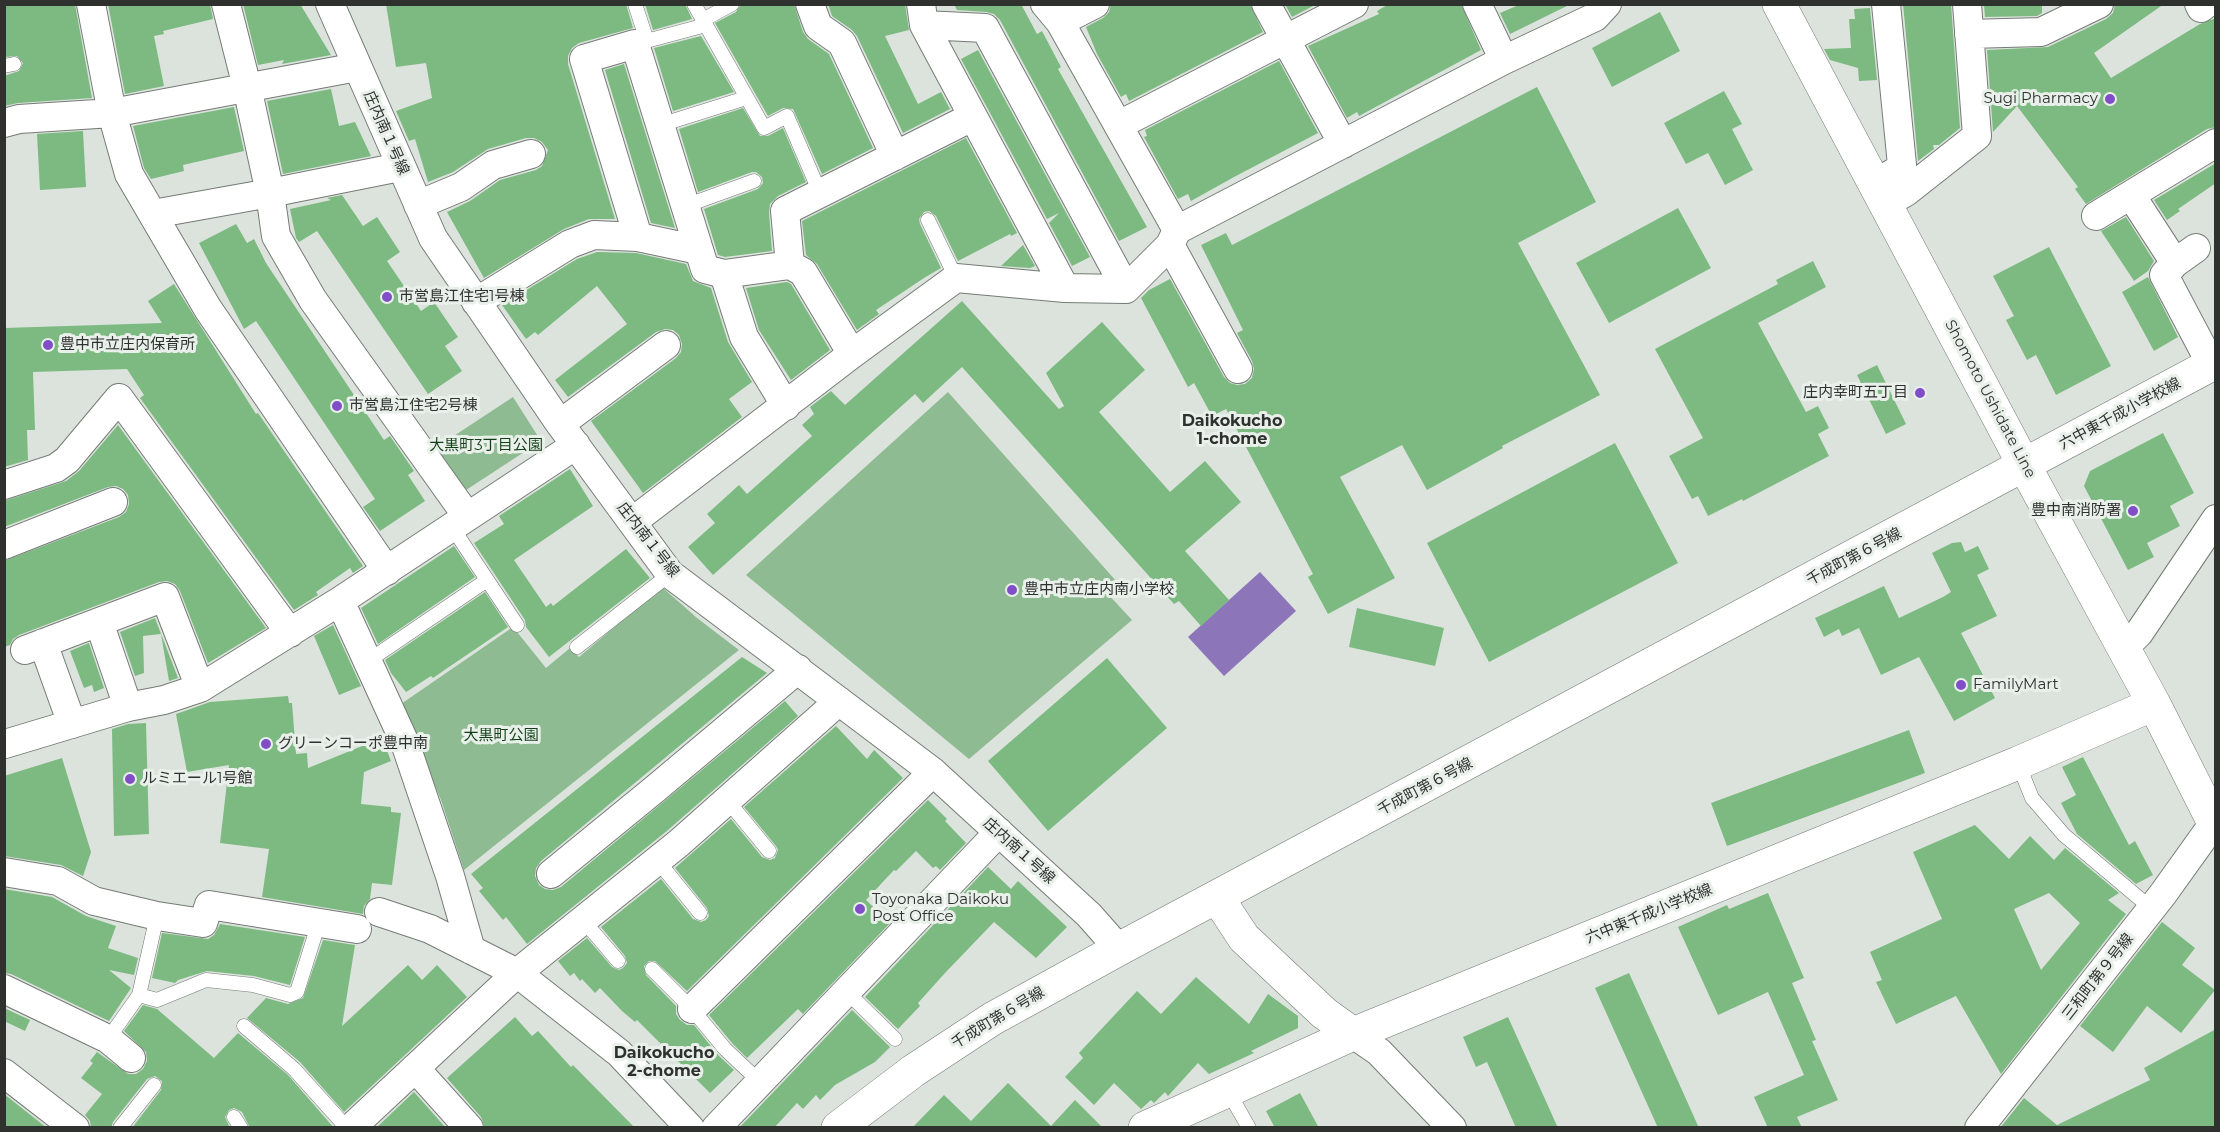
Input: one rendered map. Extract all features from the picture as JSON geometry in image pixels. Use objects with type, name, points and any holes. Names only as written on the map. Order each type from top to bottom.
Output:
[{"type":"street","points":[[91,4],[112,113],[129,174],[208,309],[387,571]]},
{"type":"street","points":[[226,4],[248,87],[270,194],[276,236],[313,300],[459,522]]},
{"type":"street","name":"庄内南１号線","points":[[330,4],[400,167],[434,238],[568,434],[670,574],[933,772],[1089,915],[1119,949]]},
{"type":"street","points":[[810,4],[818,27],[842,43],[895,156]]},
{"type":"street","points":[[1095,4],[1053,13],[1119,125],[1238,369]]},
{"type":"street","points":[[1266,4],[1343,144]]},
{"type":"street","points":[[1119,125],[1354,4]]},
{"type":"street","points":[[1477,4],[1504,60]]},
{"type":"street","points":[[632,522],[852,354],[956,278],[1065,288],[1126,289],[1174,237],[1343,144],[1504,60],[1595,17],[1607,4]]},
{"type":"street","name":"Shomoto Ushidate Line","points":[[1779,4],[2154,704],[2215,823]]},
{"type":"street","points":[[1880,193],[1902,165],[1886,4]]},
{"type":"street","points":[[1880,193],[1906,192],[1977,136],[1967,4]]},
{"type":"street","points":[[1969,34],[2041,32],[2099,4]]},
{"type":"street","points":[[2199,4],[2201,8],[2206,4]]},
{"type":"street","points":[[922,15],[972,117],[1065,288]]},
{"type":"street","points":[[922,15],[985,28],[1126,289]]},
{"type":"street","points":[[638,237],[584,59],[641,43],[660,125],[705,269],[724,274],[790,265],[803,272],[852,354]]},
{"type":"street","points":[[4,123],[19,119],[112,113],[357,67]]},
{"type":"street","points":[[790,265],[784,211],[972,117]]},
{"type":"street","points":[[2096,216],[2216,143]]},
{"type":"street","points":[[418,205],[461,187],[493,165],[531,154]]},
{"type":"street","points":[[153,214],[270,194],[400,167]]},
{"type":"street","points":[[2131,195],[2186,255],[2164,275],[2213,363]]},
{"type":"street","points":[[476,302],[570,244],[594,235],[638,237],[699,250]]},
{"type":"street","points":[[724,274],[744,337],[786,406]]},
{"type":"street","points":[[5,744],[200,688],[387,571],[459,522],[568,434],[666,345]]},
{"type":"street","name":"六中東千成小学校線","points":[[2024,465],[2213,363]]},
{"type":"street","points":[[4,485],[56,468],[67,460],[119,398],[290,633]]},
{"type":"street","name":"千成町第６号線","points":[[838,1128],[913,1071],[992,1019],[2024,465]]},
{"type":"street","points":[[4,545],[113,502]]},
{"type":"street","points":[[2124,648],[2139,633],[2216,519]]},
{"type":"street","points":[[72,724],[34,646],[165,597],[200,688]]},
{"type":"street","points":[[340,601],[405,743],[450,876],[471,950]]},
{"type":"street","points":[[99,622],[128,707]]},
{"type":"street","points":[[551,873],[798,669]]},
{"type":"street","points":[[349,1128],[517,973],[657,860],[839,700]]},
{"type":"street","name":"六中東千成小学校線","points":[[1145,1128],[1186,1119],[1228,1090],[1353,1034],[2018,763],[2154,704]]},
{"type":"street","points":[[692,1009],[933,772]]},
{"type":"street","name":"三和町第９号線","points":[[1979,1128],[2151,909],[2215,823]]},
{"type":"street","points":[[716,1128],[999,832]]},
{"type":"street","points":[[4,872],[58,881],[94,902],[157,916],[203,923],[209,905],[319,922],[368,920],[430,929],[517,973],[619,1053],[690,1128]]},
{"type":"street","points":[[1217,897],[1244,938],[1324,1012],[1379,1052],[1452,1128]]},
{"type":"street","points":[[4,989],[108,1039],[131,1058]]},
{"type":"street","points":[[415,1068],[469,1128]]},
{"type":"street","points":[[4,1073],[75,1127]]},
{"type":"lane","points":[[635,4],[641,43],[704,23],[732,4]]},
{"type":"lane","points":[[694,4],[764,128],[787,116],[820,193]]},
{"type":"lane","points":[[660,125],[746,98]]},
{"type":"lane","points":[[686,206],[754,181]]},
{"type":"lane","points":[[928,220],[956,278]]},
{"type":"lane","points":[[459,522],[487,580],[517,625]]},
{"type":"lane","points":[[577,647],[670,574]]},
{"type":"lane","points":[[368,661],[487,580]]},
{"type":"lane","points":[[2018,763],[2032,798],[2064,835],[2151,909]]},
{"type":"lane","points":[[726,800],[769,851]]},
{"type":"lane","points":[[657,860],[700,913]]},
{"type":"lane","points":[[108,1039],[139,994],[157,916]]},
{"type":"lane","points":[[583,920],[618,961]]},
{"type":"lane","points":[[139,994],[157,1000],[206,980],[253,985],[290,995],[297,992],[319,922]]},
{"type":"lane","points":[[652,969],[692,1009],[725,1050],[760,1082]]},
{"type":"lane","points":[[846,991],[895,1039]]},
{"type":"lane","points":[[244,1026],[294,1069],[349,1128]]},
{"type":"lane","points":[[120,1128],[154,1085]]},
{"type":"lane","points":[[1228,1090],[1249,1128]]},
{"type":"green space","points":[[948,392],[1117,582],[1106,592],[1132,620],[969,759],[746,575]]},
{"type":"green space","name":"大黒町3丁目公園","points":[[513,397],[541,441],[460,494],[431,451]]},
{"type":"green space","name":"大黒町公園","points":[[662,587],[697,618],[739,650],[464,870],[441,800],[401,704],[513,627],[546,668],[570,648],[579,657]]},
{"type":"shaded area","points":[[1260,572],[1296,611],[1224,676],[1188,637]]},
{"type":"building","points":[[4,4],[75,4],[92,98],[4,106],[4,76],[19,71],[23,63],[17,56],[5,57]]},
{"type":"building","points":[[108,4],[210,4],[213,19],[163,31],[164,34],[154,36],[164,86],[125,94]]},
{"type":"building","points":[[243,4],[300,4],[331,55],[282,64],[284,60],[258,65]]},
{"type":"building","points":[[386,4],[626,4],[633,28],[579,43],[572,48],[568,56],[568,64],[615,219],[589,219],[564,229],[484,278],[447,212],[470,201],[500,180],[536,170],[542,166],[548,150],[542,142],[534,138],[526,138],[488,149],[453,172],[428,182],[415,139],[409,141],[396,111],[432,98],[426,63],[396,67]]},
{"type":"building","points":[[645,4],[685,4],[692,19],[653,30]]},
{"type":"building","points":[[741,4],[794,4],[803,32],[808,39],[829,54],[873,148],[822,174],[793,109],[783,108],[768,116],[715,23],[736,12]]},
{"type":"building","points":[[828,4],[905,4],[909,30],[885,36],[918,104],[941,92],[950,109],[903,133],[857,36],[832,16]]},
{"type":"building","points":[[954,4],[1021,4],[1037,34],[1042,31],[1061,67],[1058,69],[1147,227],[1119,241],[1000,20],[994,14],[986,12],[957,10]]},
{"type":"building","points":[[1111,4],[1250,4],[1263,32],[1129,101],[1126,94],[1121,97],[1097,54],[1086,27],[1103,18],[1109,12]]},
{"type":"building","points":[[1285,4],[1315,4],[1315,5],[1292,17]]},
{"type":"building","points":[[1389,4],[1461,4],[1481,50],[1359,116],[1357,112],[1347,118],[1308,46],[1379,14],[1377,11]]},
{"type":"building","points":[[1521,4],[1571,4],[1510,34],[1500,13]]},
{"type":"building","points":[[1903,4],[1951,4],[1960,128],[1939,145],[1933,145],[1934,149],[1918,161]]},
{"type":"building","points":[[2042,4],[2042,13],[2037,16],[1985,17],[1984,5]]},
{"type":"building","points":[[2115,4],[2164,4],[2094,53],[2111,78],[2200,24],[2216,18],[2216,127],[2207,129],[2086,204],[2075,189],[2078,187],[2017,106],[1993,132],[1987,50],[2048,47],[2106,19],[2113,13]]},
{"type":"building","points":[[1870,8],[1877,80],[1859,81],[1858,68],[1830,60],[1824,49],[1851,48],[1849,19],[1855,19],[1854,9]]},
{"type":"building","points":[[1660,12],[1680,51],[1612,87],[1592,48]]},
{"type":"building","points":[[701,36],[734,92],[673,111],[654,48]]},
{"type":"building","points":[[978,50],[1090,257],[1072,266],[1049,223],[1059,213],[1047,219],[961,59]]},
{"type":"building","points":[[1279,61],[1318,133],[1191,201],[1188,194],[1178,199],[1144,137],[1147,136],[1145,130]]},
{"type":"building","points":[[624,64],[675,228],[651,223],[605,70]]},
{"type":"building","points":[[1537,87],[1596,202],[1518,243],[1600,395],[1502,446],[1503,448],[1427,490],[1402,445],[1340,477],[1395,578],[1328,614],[1308,577],[1313,574],[1226,409],[1212,416],[1194,383],[1188,387],[1141,298],[1149,290],[1170,279],[1224,377],[1230,383],[1245,384],[1252,378],[1254,369],[1237,333],[1243,330],[1201,245],[1226,233],[1232,245]]},
{"type":"building","points":[[331,89],[339,126],[355,122],[371,156],[283,174],[267,101]]},
{"type":"building","points":[[1724,91],[1742,124],[1732,129],[1753,170],[1725,185],[1708,153],[1686,164],[1664,123]]},
{"type":"building","points":[[234,107],[244,151],[183,165],[184,171],[151,179],[144,168],[133,126]]},
{"type":"building","points":[[743,108],[760,136],[768,136],[783,128],[806,182],[778,196],[770,204],[772,251],[725,257],[718,255],[704,209],[758,189],[763,183],[762,177],[752,172],[698,192],[679,129]]},
{"type":"building","points":[[83,131],[86,187],[40,190],[37,134]]},
{"type":"building","points":[[966,138],[1017,233],[1011,236],[1010,234],[958,261],[936,216],[929,211],[924,212],[919,219],[920,224],[941,268],[876,310],[879,314],[857,330],[817,264],[806,255],[802,221]]},
{"type":"building","points":[[2216,163],[2216,183],[2178,209],[2180,211],[2167,220],[2154,200]]},
{"type":"building","name":"市営島江住宅1号棟","points":[[342,195],[363,226],[377,217],[400,252],[387,261],[421,311],[434,302],[458,337],[445,346],[462,371],[428,394],[317,231],[299,242],[296,238],[290,209],[331,200],[327,198]]},
{"type":"building","points":[[1678,208],[1711,268],[1609,323],[1576,263]]},
{"type":"building","points":[[2126,217],[2154,261],[2148,271],[2134,281],[2101,231]]},
{"type":"building","name":"市営島江住宅2号棟","points":[[236,224],[247,243],[254,239],[266,263],[384,440],[390,436],[414,471],[408,475],[425,501],[380,531],[363,507],[375,499],[256,321],[244,329],[199,243]]},
{"type":"building","points":[[1023,245],[1035,266],[1030,268],[1001,266]]},
{"type":"building","points":[[2049,247],[2111,366],[2056,395],[2036,355],[2027,360],[2006,320],[2014,316],[1993,276]]},
{"type":"building","points":[[597,252],[636,253],[686,264],[693,281],[711,288],[728,342],[752,382],[729,399],[742,417],[643,493],[591,421],[676,358],[681,352],[682,344],[679,335],[673,330],[665,329],[656,332],[568,397],[555,380],[627,324],[597,286],[538,335],[535,332],[526,339],[502,305],[577,259]]},
{"type":"building","points":[[1813,261],[1826,287],[1758,323],[1806,412],[1818,406],[1829,428],[1818,434],[1829,456],[1743,501],[1742,499],[1708,516],[1698,496],[1692,499],[1669,456],[1703,438],[1655,349],[1778,284],[1776,280]]},
{"type":"building","points":[[2148,277],[2178,337],[2154,351],[2122,292]]},
{"type":"building","points":[[787,282],[791,284],[830,350],[791,380],[759,330],[746,288]]},
{"type":"building","points":[[174,284],[256,414],[258,413],[363,566],[353,573],[350,568],[316,592],[318,595],[294,610],[140,398],[144,395],[127,369],[33,372],[35,430],[27,430],[28,460],[4,467],[4,328],[162,323],[148,301]]},
{"type":"building","points":[[962,301],[1059,409],[1064,406],[1046,373],[1102,322],[1145,370],[1099,412],[1170,492],[1205,461],[1241,502],[1185,551],[1229,600],[1201,626],[1179,601],[1174,604],[962,367],[923,403],[915,394],[713,575],[688,547],[715,523],[707,514],[739,485],[747,494],[812,436],[802,425],[814,414],[810,407],[831,391],[845,405]]},
{"type":"building","points":[[1877,365],[1906,424],[1886,434],[1857,375]]},
{"type":"building","points":[[118,425],[266,628],[208,663],[180,591],[175,584],[167,581],[159,582],[19,635],[10,645],[4,647],[4,561],[119,517],[126,512],[129,504],[128,495],[123,489],[116,486],[108,487],[4,527],[4,501],[66,481],[79,471]]},
{"type":"building","points":[[2163,433],[2194,493],[2170,506],[2180,526],[2147,543],[2154,557],[2128,570],[2084,486],[2090,471]]},
{"type":"building","points":[[1615,443],[1678,563],[1489,662],[1427,543]]},
{"type":"building","points":[[570,469],[593,506],[514,560],[546,607],[551,603],[553,606],[626,549],[650,578],[549,657],[526,627],[525,620],[474,543],[504,524],[499,516]]},
{"type":"building","points":[[1961,542],[1965,552],[1978,546],[1989,569],[1977,575],[1997,616],[1961,633],[1995,698],[1954,721],[1919,657],[1881,675],[1859,628],[1842,636],[1839,629],[1824,637],[1815,618],[1884,586],[1899,618],[1943,597],[1951,592],[1932,553],[1952,543]]},
{"type":"building","points":[[454,546],[475,577],[378,644],[361,608]]},
{"type":"building","points":[[485,592],[508,627],[433,678],[431,676],[406,692],[391,673],[385,660]]},
{"type":"building","points":[[1357,608],[1444,628],[1435,666],[1349,647]]},
{"type":"building","points":[[155,618],[178,678],[169,681],[161,634],[143,636],[144,673],[135,676],[120,632]]},
{"type":"building","points":[[333,625],[361,686],[339,695],[314,636]]},
{"type":"building","points":[[89,643],[104,688],[94,692],[92,685],[84,688],[70,651]]},
{"type":"building","points":[[742,657],[767,673],[541,861],[536,868],[535,876],[539,885],[553,890],[561,887],[785,701],[798,716],[668,830],[527,944],[506,917],[503,920],[479,891],[483,888],[471,874]]},
{"type":"building","points":[[1107,658],[1167,728],[1048,831],[988,761]]},
{"type":"building","points":[[288,696],[289,703],[292,703],[296,754],[307,753],[308,768],[382,738],[391,761],[364,772],[361,804],[391,807],[391,812],[401,813],[392,885],[372,883],[370,899],[364,906],[363,914],[262,897],[269,849],[220,843],[229,765],[187,772],[176,714],[210,702]]},
{"type":"building","name":"ルミエール1号館","points":[[146,723],[149,834],[114,836],[112,729],[128,724]]},
{"type":"building","points":[[836,726],[867,759],[874,750],[903,778],[687,991],[655,961],[649,961],[644,966],[646,975],[676,1006],[676,1014],[680,1020],[687,1025],[694,1025],[718,1055],[734,1070],[710,1093],[637,1020],[635,1022],[622,1011],[600,988],[595,993],[574,973],[570,976],[558,961],[587,938],[612,967],[619,970],[623,968],[627,963],[625,956],[601,927],[661,879],[693,919],[701,922],[706,920],[709,916],[707,908],[675,868],[731,819],[762,857],[770,860],[775,858],[778,850],[776,846],[744,807]]},
{"type":"building","points":[[1909,730],[1925,773],[1727,846],[1711,803]]},
{"type":"building","points":[[2083,757],[2129,845],[2135,841],[2153,875],[2136,884],[2077,834],[2061,803],[2076,795],[2062,767]]},
{"type":"building","points":[[62,758],[91,852],[83,876],[61,865],[4,856],[4,776]]},
{"type":"building","points":[[928,800],[966,843],[940,870],[936,866],[933,868],[916,851],[896,871],[894,870],[866,900],[890,923],[803,1014],[798,1009],[747,1058],[709,1015]]},
{"type":"building","points":[[1975,825],[2009,859],[2030,836],[2054,860],[2065,848],[2119,893],[2108,900],[2126,914],[2001,1074],[1956,996],[1896,1024],[1876,982],[1882,980],[1870,952],[1942,919],[1913,852]],"holes":[[[2049,893],[2080,923],[2041,970],[2014,909]]]},
{"type":"building","points":[[988,867],[1011,889],[1018,881],[1067,927],[1036,958],[994,922],[918,1003],[920,1006],[898,1029],[865,997]]},
{"type":"building","points":[[4,889],[52,897],[86,916],[116,926],[108,948],[138,958],[134,975],[109,970],[131,988],[109,1021],[11,974],[4,973]]},
{"type":"building","points":[[1768,893],[1804,978],[1792,983],[1816,1040],[1812,1041],[1838,1100],[1797,1117],[1802,1128],[1768,1128],[1754,1097],[1804,1075],[1768,992],[1718,1015],[1678,927],[1727,905],[1729,909]]},
{"type":"building","points":[[2162,922],[2195,948],[2182,965],[2215,990],[2181,1033],[2147,1006],[2113,1052],[2080,1026]]},
{"type":"building","points":[[220,924],[305,937],[290,985],[254,976],[207,971],[175,983],[152,978],[162,933],[208,939],[214,935]]},
{"type":"building","points":[[323,940],[355,945],[342,1026],[408,965],[422,980],[437,965],[467,997],[344,1112],[300,1062],[247,1018],[266,998],[288,1004],[303,998]]},
{"type":"building","points":[[1629,973],[1699,1128],[1658,1128],[1595,988]]},
{"type":"building","points":[[1196,977],[1249,1024],[1268,994],[1298,1016],[1298,1028],[1251,1051],[1254,1053],[1209,1074],[1198,1063],[1168,1096],[1165,1092],[1154,1103],[1151,1100],[1141,1109],[1114,1083],[1094,1105],[1065,1077],[1083,1058],[1079,1053],[1137,991],[1161,1014]]},
{"type":"building","points":[[143,1005],[157,1009],[214,1058],[238,1033],[288,1075],[334,1128],[250,1128],[242,1112],[234,1108],[229,1110],[225,1117],[230,1128],[132,1128],[161,1090],[162,1081],[155,1076],[147,1079],[113,1122],[111,1128],[91,1128],[90,1121],[85,1115],[102,1094],[81,1078],[93,1063],[90,1061],[97,1052],[128,1074],[136,1074],[143,1069],[147,1061],[146,1052],[124,1031]]},
{"type":"building","points":[[4,1008],[30,1020],[25,1031],[4,1021]]},
{"type":"building","points":[[852,1010],[890,1047],[875,1062],[835,1085],[820,1100],[816,1095],[803,1109],[797,1103],[774,1128],[739,1128]]},
{"type":"building","points":[[515,1017],[532,1036],[538,1031],[571,1067],[573,1065],[635,1128],[485,1128],[481,1117],[447,1078]]},
{"type":"building","points":[[1508,1017],[1558,1128],[1516,1128],[1487,1062],[1476,1067],[1463,1037]]},
{"type":"building","points":[[2216,1029],[2216,1128],[2000,1128],[2024,1098],[2057,1125],[2150,1080],[2144,1068]]},
{"type":"building","points":[[1008,1083],[1051,1126],[1075,1100],[1103,1128],[912,1128],[944,1095],[971,1121]]},
{"type":"building","points":[[414,1092],[446,1128],[376,1128]]},
{"type":"building","points":[[1300,1093],[1319,1128],[1275,1128],[1266,1111]]},
{"type":"building","points":[[4,1094],[47,1128],[4,1128]]},
{"type":"place","name":"Sugi Pharmacy","points":[[2110,99]]},
{"type":"place","name":"市営島江住宅1号棟","points":[[387,297]]},
{"type":"place","name":"豊中市立庄内保育所","points":[[48,345]]},
{"type":"place","name":"庄内幸町五丁目","points":[[1920,393]]},
{"type":"place","name":"市営島江住宅2号棟","points":[[337,406]]},
{"type":"place","name":"豊中南消防署","points":[[2133,511]]},
{"type":"place","name":"豊中市立庄内南小学校","points":[[1012,590]]},
{"type":"place","name":"FamilyMart","points":[[1961,685]]},
{"type":"place","name":"グリーンコーポ豊中南","points":[[266,744]]},
{"type":"place","name":"ルミエール1号館","points":[[130,779]]},
{"type":"place","name":"Toyonaka Daikoku Post Office","points":[[860,909]]},
{"type":"district","name":"Daikokucho 1-chome","points":[[1232,430]]},
{"type":"district","name":"Daikokucho 2-chome","points":[[664,1062]]}]
